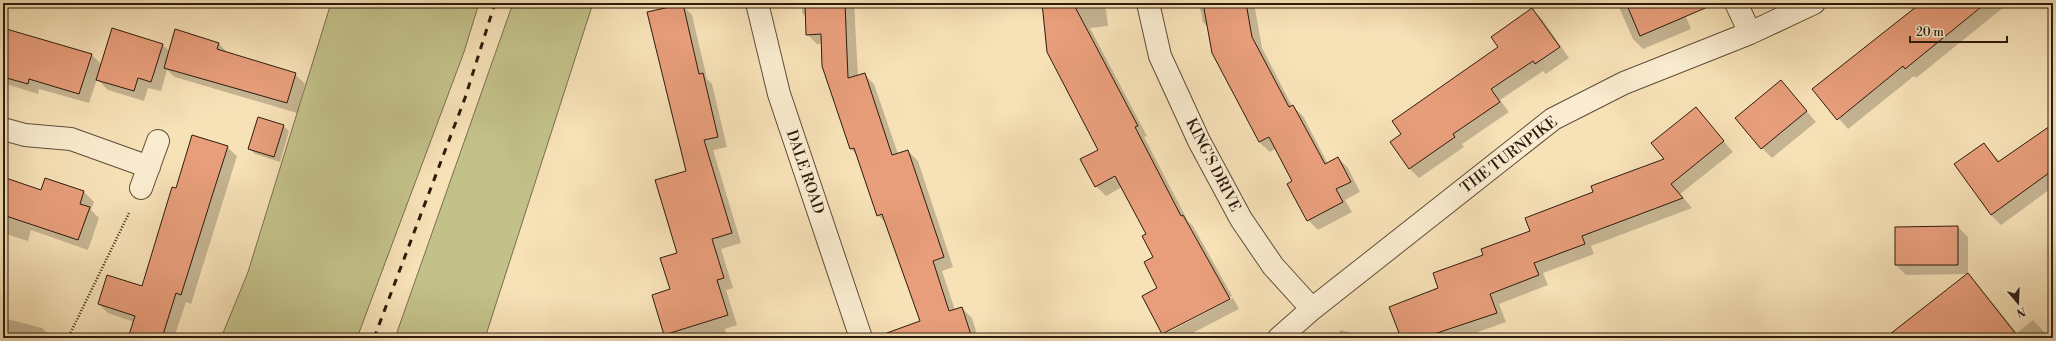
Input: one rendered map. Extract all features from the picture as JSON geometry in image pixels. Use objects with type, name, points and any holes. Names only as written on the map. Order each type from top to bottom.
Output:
[{"type":"street","name":"DALE ROAD","points":[[757,3],[779,94],[861,338]]},
{"type":"street","name":"KING'S DRIVE","points":[[1148,3],[1160,56],[1199,142],[1237,213],[1273,266],[1312,309]]},
{"type":"street","points":[[1736,3],[1750,33]]},
{"type":"street","name":"THE TURNPIKE","points":[[1279,338],[1312,309],[1553,119],[1624,83],[1750,33],[1814,3]]},
{"type":"street","points":[[3,129],[25,134],[71,139],[149,167]]},
{"type":"street","points":[[141,188],[158,141]]},
{"type":"path","points":[[68,338],[141,188]]},
{"type":"shaded area","points":[[331,3],[479,3],[464,52],[357,338],[221,338],[248,272]]},
{"type":"shaded area","points":[[513,3],[593,3],[485,338],[395,338]]},
{"type":"building","points":[[805,3],[845,3],[848,78],[865,73],[892,155],[908,150],[944,257],[933,261],[949,311],[962,307],[972,338],[884,338],[884,334],[920,321],[882,214],[877,216],[854,148],[850,149],[822,66],[821,34],[806,35]]},
{"type":"building","points":[[1042,3],[1073,3],[1138,126],[1135,127],[1181,216],[1183,215],[1230,299],[1162,334],[1142,296],[1157,288],[1144,262],[1153,257],[1142,236],[1146,234],[1115,176],[1095,187],[1080,159],[1098,150],[1047,52]]},
{"type":"building","points":[[1203,3],[1246,3],[1252,37],[1289,107],[1293,105],[1325,164],[1338,157],[1351,182],[1336,189],[1343,202],[1307,221],[1287,184],[1292,181],[1269,137],[1259,142],[1212,53]]},
{"type":"building","points":[[1626,3],[1717,3],[1640,36]]},
{"type":"building","points":[[1921,3],[1986,3],[1905,69],[1903,66],[1837,120],[1812,89]]},
{"type":"building","points":[[683,4],[699,74],[703,73],[718,137],[704,140],[732,233],[712,239],[724,278],[717,280],[728,315],[664,335],[652,295],[670,289],[660,258],[677,253],[655,180],[686,171],[647,12]]},
{"type":"building","points":[[1532,8],[1560,47],[1535,64],[1533,61],[1491,89],[1500,102],[1453,134],[1455,137],[1409,169],[1390,142],[1401,134],[1392,121],[1498,47],[1491,37]]},
{"type":"building","points":[[3,28],[92,54],[79,94],[29,79],[28,84],[3,77]]},
{"type":"building","points":[[112,28],[163,44],[151,82],[138,78],[134,91],[96,80]]},
{"type":"building","points":[[175,29],[219,43],[217,49],[296,73],[287,103],[164,68]]},
{"type":"building","points":[[1781,80],[1807,111],[1761,149],[1735,118]]},
{"type":"building","points":[[1696,107],[1724,141],[1671,184],[1683,198],[1582,236],[1585,244],[1534,263],[1539,275],[1490,294],[1497,313],[1422,338],[1401,338],[1389,307],[1438,288],[1433,273],[1483,255],[1481,249],[1530,231],[1525,218],[1593,192],[1591,186],[1664,159],[1651,143]]},
{"type":"building","points":[[258,117],[284,125],[274,157],[248,149]]},
{"type":"building","points":[[2053,124],[2053,170],[1991,215],[1954,164],[1984,143],[1998,162]]},
{"type":"building","points":[[192,135],[228,146],[181,295],[176,293],[162,338],[128,338],[135,316],[98,304],[107,275],[142,286],[172,187],[176,188]]},
{"type":"building","points":[[3,177],[41,190],[45,178],[84,191],[80,204],[90,207],[78,240],[3,215]]},
{"type":"building","points":[[1958,226],[1958,265],[1895,265],[1895,227]]},
{"type":"building","points":[[1968,273],[2019,338],[1885,338]]},
{"type":"railway","points":[[374,338],[465,98],[495,3]]}]
